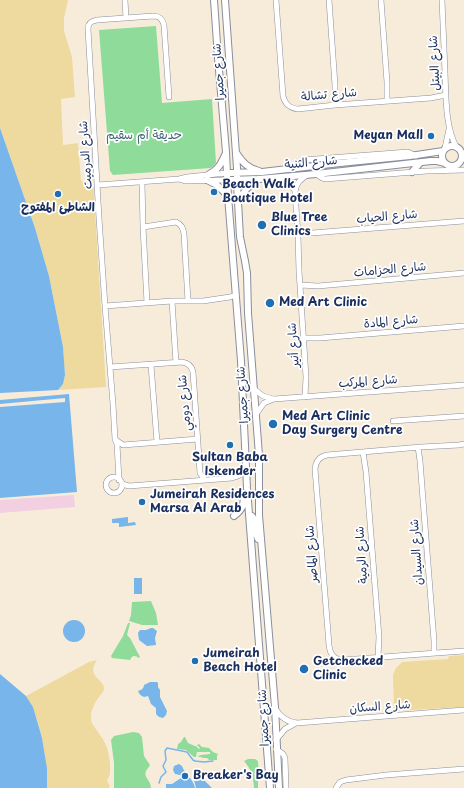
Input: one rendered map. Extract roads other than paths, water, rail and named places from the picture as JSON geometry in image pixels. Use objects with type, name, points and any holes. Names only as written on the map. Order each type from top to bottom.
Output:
[{"type":"main road","name":"شارع جميرا","points":[[214,0],[241,361],[246,478],[270,788]]},
{"type":"main road","name":"شارع جميرا","points":[[225,0],[236,153],[240,237],[246,261],[247,273],[248,313],[259,455],[258,504],[260,542],[275,707],[279,788]]},
{"type":"main road","points":[[451,146],[460,150],[461,162],[453,166],[445,163],[442,158],[444,149],[451,146]]},
{"type":"main road","name":"شارع الثنية","points":[[227,177],[340,163],[416,156],[444,149]]},
{"type":"main road","points":[[226,152],[218,168],[207,177],[228,196]]},
{"type":"main road","points":[[236,153],[242,162],[247,166],[262,172]]},
{"type":"main road","name":"شارع الثنية","points":[[237,176],[258,179],[434,161],[445,163]]},
{"type":"main road","points":[[412,172],[420,163]]},
{"type":"main road","points":[[238,202],[243,192],[258,179]]},
{"type":"main road","points":[[246,478],[251,486],[253,502],[258,504]]},
{"type":"main road","points":[[234,516],[244,505],[244,484],[246,478]]},
{"type":"main road","points":[[249,516],[254,518],[256,534],[260,542]]},
{"type":"main road","points":[[250,606],[256,600]]},
{"type":"street","points":[[125,0],[126,18]]},
{"type":"street","name":"شارع تشالة","points":[[276,0],[283,96],[286,103],[291,108],[298,109],[337,104],[446,97]]},
{"type":"street","points":[[329,0],[337,104]]},
{"type":"street","points":[[381,0],[389,100]]},
{"type":"street","name":"شارع البيتل","points":[[442,0],[446,97],[449,124],[449,132],[444,149]]},
{"type":"street","name":"شارع الدرميت","points":[[169,98],[164,25],[161,18],[156,16],[94,20],[91,22],[88,27],[105,306],[115,439],[121,482],[121,488],[118,492],[109,492],[107,489],[106,484],[108,480],[113,478],[116,478],[121,482],[129,486],[234,478],[246,469]]},
{"type":"street","name":"شارع البيتل","points":[[449,124],[452,136],[460,150]]},
{"type":"street","points":[[316,174],[325,179],[412,172],[464,170]]},
{"type":"street","points":[[295,192],[299,181],[309,174]]},
{"type":"street","name":"شارع الثنية","points":[[98,184],[179,179],[185,181],[207,177],[227,177]]},
{"type":"street","points":[[282,177],[291,184],[295,192]]},
{"type":"street","points":[[142,182],[142,227],[147,303]]},
{"type":"street","name":"شارع أنير","points":[[295,192],[307,397]]},
{"type":"street","name":"شارع الحياب","points":[[298,234],[464,221]]},
{"type":"street","points":[[142,227],[176,222],[183,227],[188,301]]},
{"type":"street","name":"شارع الحزامات","points":[[300,287],[464,273]]},
{"type":"street","points":[[105,306],[172,301],[203,301],[227,298],[236,295]]},
{"type":"street","points":[[172,301],[176,363]]},
{"type":"street","name":"شارع المادة","points":[[304,340],[464,326]]},
{"type":"street","name":"شارع دومي","points":[[110,367],[176,363],[186,363],[190,365],[192,370],[200,473],[196,481]]},
{"type":"street","points":[[151,365],[157,442]]},
{"type":"street","name":"شارع المركب","points":[[254,389],[263,396],[274,399],[464,385]]},
{"type":"street","points":[[256,414],[264,403],[274,399]]},
{"type":"street","points":[[393,421],[464,416]]},
{"type":"street","points":[[115,439],[123,444],[198,439]]},
{"type":"street","name":"شارع الدرميت","points":[[113,478],[116,469],[115,439]]},
{"type":"street","points":[[117,451],[123,444]]},
{"type":"street","name":"شارع الماصر","points":[[462,445],[324,455],[318,460],[316,469],[330,650],[335,658],[341,660],[464,651]]},
{"type":"street","name":"شارع السيدان","points":[[420,447],[435,653]]},
{"type":"street","name":"شارع الرمية","points":[[365,452],[380,657]]},
{"type":"street","points":[[200,473],[205,480]]},
{"type":"street","points":[[275,707],[283,718],[297,723]]},
{"type":"street","name":"شارع السكان","points":[[297,723],[464,710]]},
{"type":"street","points":[[276,740],[285,729],[297,723]]},
{"type":"street","points":[[276,749],[283,754],[285,758],[286,788]]},
{"type":"street","points":[[336,788],[340,782],[344,780],[464,769]]},
{"type":"water","points":[[0,128],[35,228],[49,276],[63,347],[65,375],[63,384],[58,390],[0,393]]},
{"type":"water","points":[[69,394],[77,492],[0,498],[0,400]]},
{"type":"water","points":[[128,517],[128,523],[135,522],[136,525],[119,527],[119,523],[112,523],[112,519]]},
{"type":"water","points":[[134,578],[142,578],[142,594],[134,594]]},
{"type":"water","points":[[70,620],[78,620],[85,627],[85,635],[78,642],[70,642],[63,635],[63,627]]},
{"type":"water","points":[[151,628],[157,631],[155,638],[156,645],[147,646],[139,640],[138,633],[140,630]]},
{"type":"water","points":[[0,674],[26,696],[33,707],[42,738],[47,768],[47,788],[0,788]]},
{"type":"water","points":[[150,682],[158,683],[160,697],[167,711],[163,718],[156,714],[156,708],[151,704],[148,696],[143,697],[138,691]]},
{"type":"water","name":"Breaker's Bay","points":[[179,764],[193,782],[195,788],[166,788],[166,784],[172,784],[181,778],[180,775],[175,774],[173,770],[174,766]]},
{"type":"water","points":[[198,778],[205,781],[212,788],[196,788],[194,780]]},
{"type":"waterway","points":[[159,783],[161,777],[166,772],[163,766],[166,760],[165,751],[167,748],[187,752],[195,761],[213,761]]},
{"type":"place","name":"Meyan Mall","points":[[431,136]]},
{"type":"place","name":"Beach Walk Boutique Hotel","points":[[214,192]]},
{"type":"place","name":"الشاطئ المفتوح","points":[[58,194]]},
{"type":"place","name":"Blue Tree Clinics","points":[[262,225]]},
{"type":"place","name":"Med Art Clinic","points":[[270,303]]},
{"type":"place","name":"Med Art Clinic Day Surgery Centre","points":[[273,424]]},
{"type":"place","name":"Sultan Baba Iskender","points":[[230,445]]},
{"type":"place","name":"Jumeirah Residences Marsa Al Arab","points":[[142,502]]},
{"type":"place","name":"Jumeirah Beach Hotel","points":[[195,661]]},
{"type":"place","name":"Getchecked Clinic","points":[[304,669]]},
{"type":"place","name":"Breaker's Bay","points":[[185,776]]},
{"type":"park label","name":"حديقة أم سقيم","points":[[144,136]]}]
